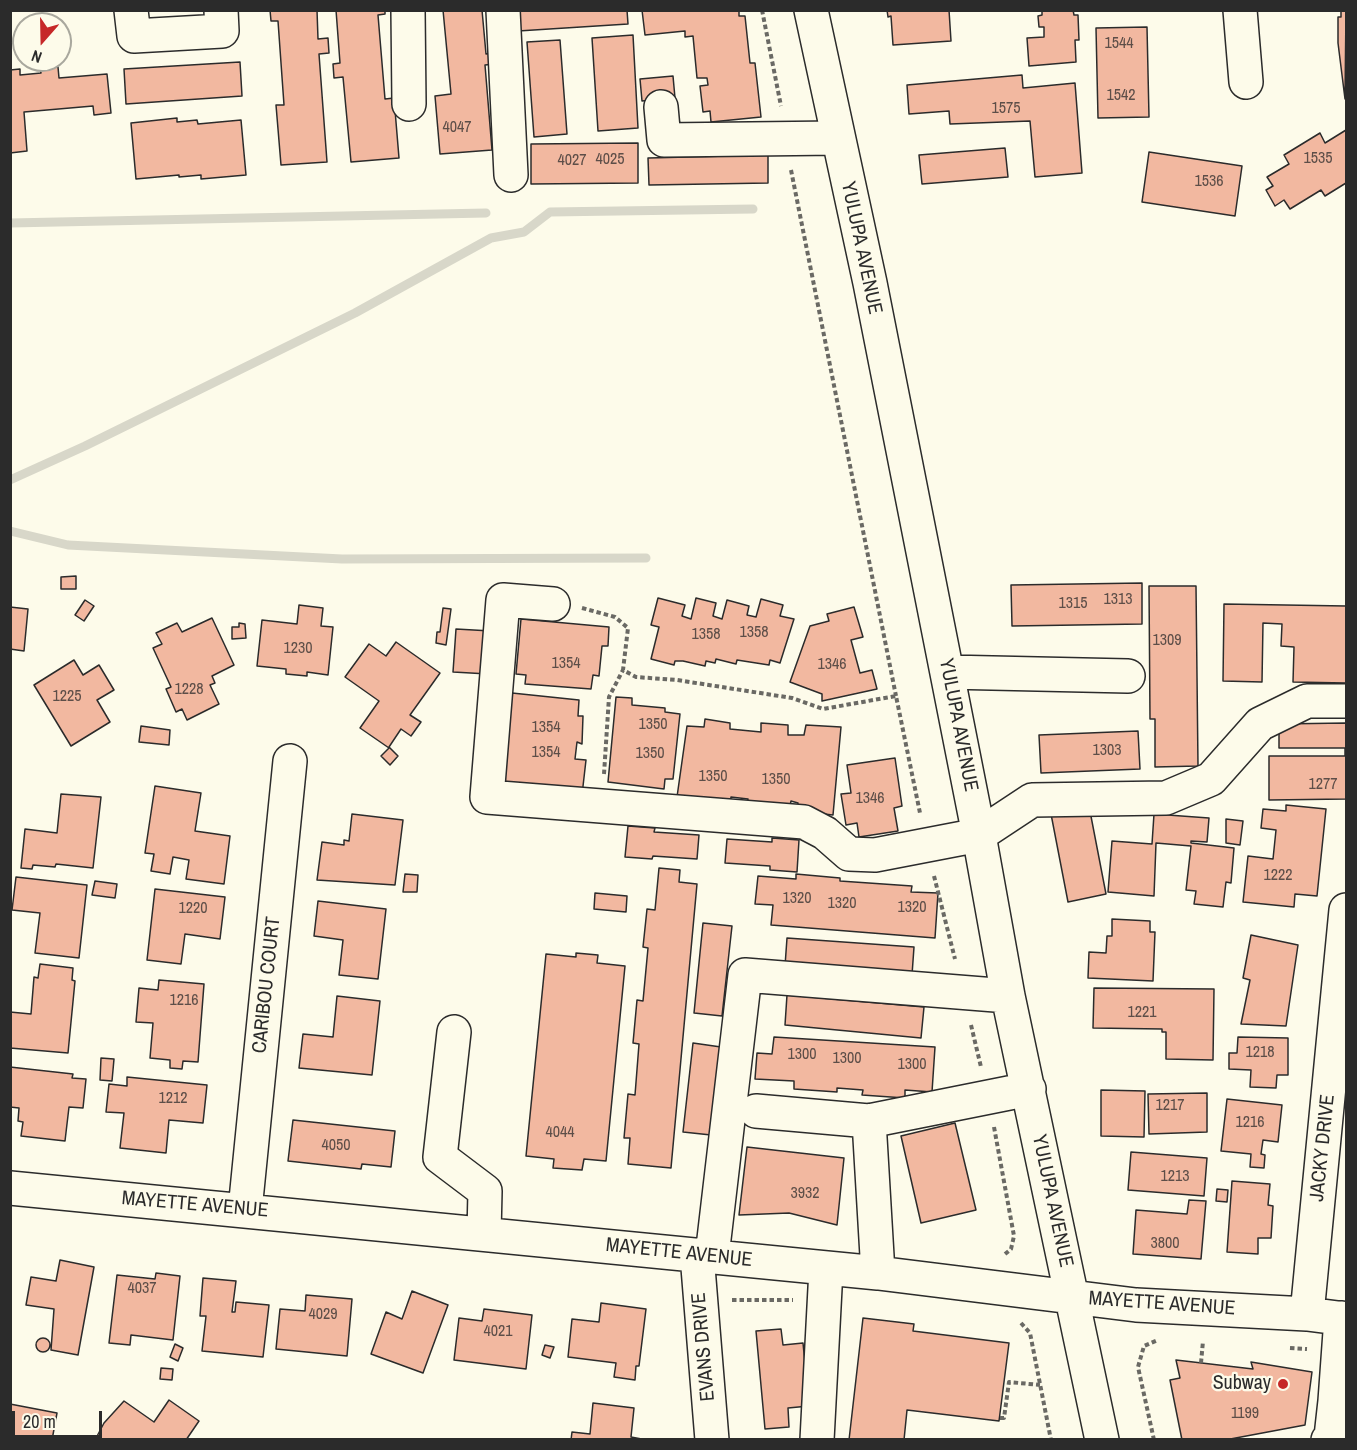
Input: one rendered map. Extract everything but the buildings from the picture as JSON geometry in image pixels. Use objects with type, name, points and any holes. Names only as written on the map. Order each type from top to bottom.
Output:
[{"type":"street","points":[[131,10],[134,36],[222,31],[220,10]]},
{"type":"street","points":[[408,10],[409,104]]},
{"type":"street","points":[[503,10],[511,175]]},
{"type":"street","name":"YULUPA AVENUE","points":[[811,10],[870,284],[979,835],[1008,996],[1102,1440]]},
{"type":"street","points":[[1240,10],[1246,82]]},
{"type":"street","points":[[661,107],[664,140],[837,138]]},
{"type":"street","points":[[553,604],[503,600],[487,797],[804,822],[825,833],[849,854],[875,855],[979,835],[1032,800],[1166,798],[1211,779],[1260,724],[1307,701],[1347,701]]},
{"type":"street","points":[[947,672],[1128,676]]},
{"type":"street","name":"CARIBOU COURT","points":[[245,1210],[290,761]]},
{"type":"street","name":"JACKY DRIVE","points":[[1307,1314],[1347,910]]},
{"type":"street","name":"EVANS DRIVE","points":[[712,1440],[704,1255],[745,975],[963,993]]},
{"type":"street","points":[[963,993],[1008,996]]},
{"type":"street","points":[[454,1032],[440,1156],[485,1191],[484,1234]]},
{"type":"street","points":[[756,1111],[869,1121],[1029,1089]]},
{"type":"street","points":[[869,1121],[879,1273]]},
{"type":"street","name":"MAYETTE AVENUE","points":[[10,1188],[704,1255],[825,1284],[879,1273],[1136,1305],[1344,1318]]},
{"type":"street","points":[[817,1440],[825,1284]]},
{"type":"street","points":[[1328,1440],[1331,1437],[1341,1401],[1339,1352],[1344,1318]]},
{"type":"path","points":[[762,10],[794,190],[926,844],[988,1097],[1014,1236],[1011,1249],[999,1258]]},
{"type":"path","points":[[553,604],[588,609],[615,617],[628,628],[623,670],[609,697],[605,785]]},
{"type":"path","points":[[623,670],[636,678],[677,680],[781,697],[823,709],[896,696]]},
{"type":"path","points":[[726,1304],[733,1299],[825,1284]]},
{"type":"path","points":[[1011,1321],[1022,1324],[1030,1333],[1051,1440]]},
{"type":"path","points":[[1154,1440],[1138,1367],[1144,1346],[1167,1337]]},
{"type":"path","points":[[1194,1339],[1215,1341]]},
{"type":"path","points":[[1201,1363],[1204,1340]]},
{"type":"path","points":[[1286,1347],[1339,1352]]},
{"type":"path","points":[[1000,1418],[1004,1418],[1009,1382],[1040,1385]]},
{"type":"waterway","points":[[10,480],[85,446],[355,313],[491,238],[524,232],[550,212],[753,209]]},
{"type":"waterway","points":[[10,223],[486,213]]},
{"type":"waterway","points":[[10,531],[68,545],[342,559],[646,558]]},
{"type":"place","name":"Subway","points":[[1283,1384]]}]
